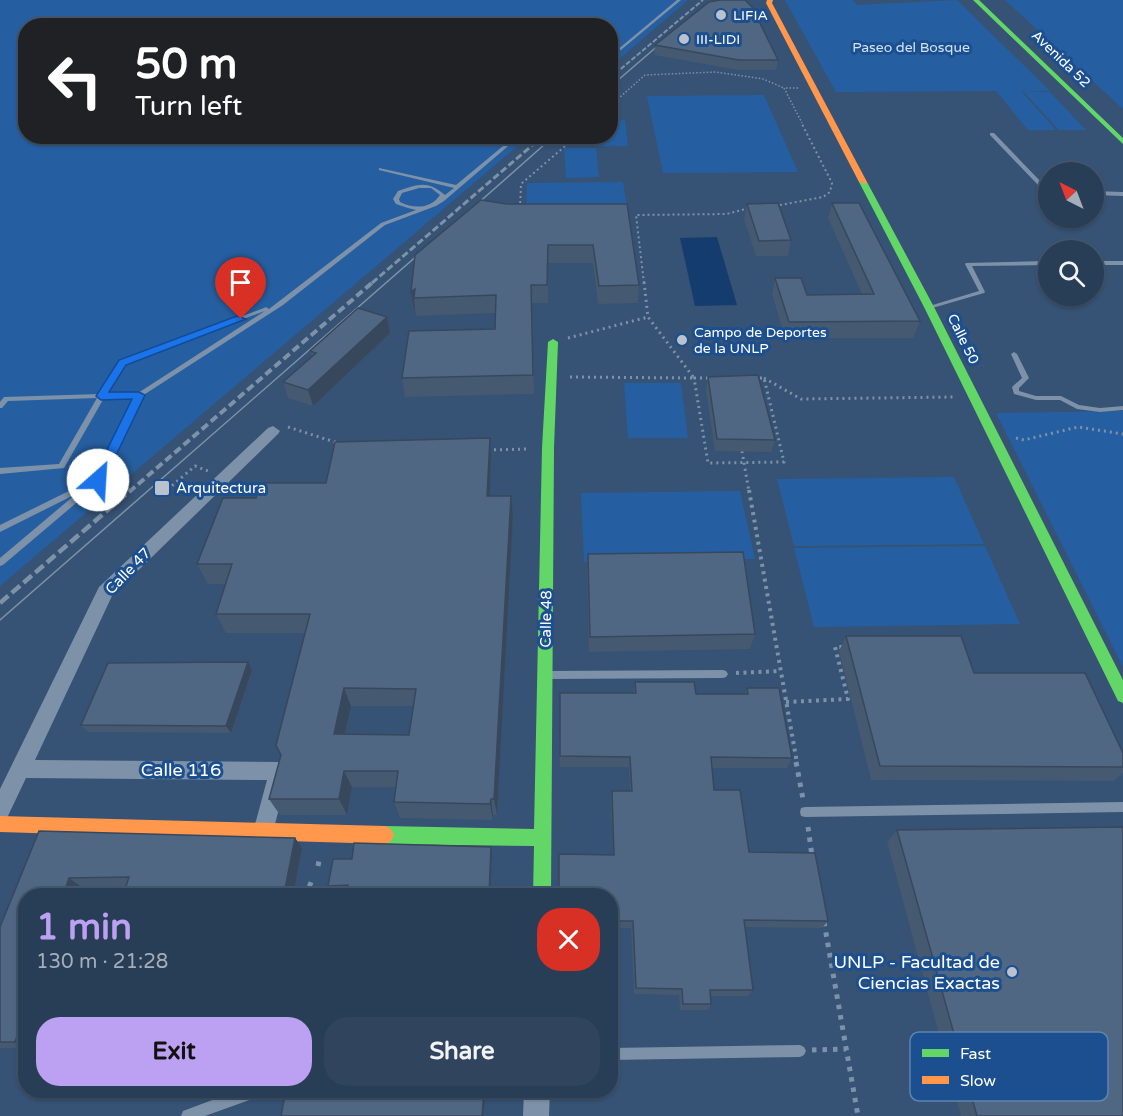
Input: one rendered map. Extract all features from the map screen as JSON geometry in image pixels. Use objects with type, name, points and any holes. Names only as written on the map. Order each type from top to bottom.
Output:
[{"type":"street","name":"Calle 50","points":[[770,0],[769,3],[812,88],[929,307],[1123,696]]},
{"type":"street","name":"Avenida 52","points":[[976,0],[1123,142]]},
{"type":"street","name":"Avenida 52","points":[[993,0],[1123,126]]},
{"type":"street","name":"Calle 48","points":[[542,888],[548,448],[553,342]]},
{"type":"street","name":"Calle 47","points":[[0,812],[105,592],[225,477],[279,429]]},
{"type":"street","name":"Calle 116","points":[[20,769],[279,771],[264,832]]},
{"type":"street","points":[[0,824],[543,838]]},
{"type":"street","points":[[536,1116],[537,1098]]},
{"type":"lane","points":[[618,52],[679,0]]},
{"type":"lane","points":[[992,134],[1038,182]]},
{"type":"lane","points":[[0,406],[6,399],[139,395],[281,304],[383,224],[436,204],[509,144]]},
{"type":"lane","points":[[381,169],[457,187]]},
{"type":"lane","points":[[398,203],[410,208],[436,204],[443,195],[432,187],[418,186],[400,192],[396,199],[398,203],[407,216]]},
{"type":"lane","points":[[1104,194],[1123,194]]},
{"type":"lane","points":[[929,307],[982,292],[968,264],[1038,263]]},
{"type":"lane","points":[[1104,263],[1123,263]]},
{"type":"lane","points":[[0,471],[61,466],[122,362],[281,304]]},
{"type":"lane","points":[[1014,354],[1026,378],[1015,387],[1016,392],[1036,398],[1060,398],[1077,408],[1100,410],[1123,408]]},
{"type":"lane","points":[[0,563],[98,480],[139,395]]},
{"type":"lane","points":[[0,529],[98,480]]},
{"type":"lane","points":[[545,675],[723,674]]},
{"type":"lane","points":[[805,812],[1123,807]]},
{"type":"lane","points":[[618,1054],[800,1051]]},
{"type":"lane","points":[[188,1116],[237,1098]]},
{"type":"path","points":[[618,99],[645,75],[716,72],[763,79],[784,88],[812,88]]},
{"type":"path","points":[[768,206],[823,197],[830,192],[832,183],[784,88]]},
{"type":"path","points":[[520,216],[521,184],[548,165],[566,144]]},
{"type":"path","points":[[757,207],[735,210],[727,214],[636,215],[648,317],[694,378],[708,463],[784,462],[764,378]]},
{"type":"path","points":[[553,342],[648,317]]},
{"type":"path","points":[[551,377],[764,378],[801,399],[974,397]]},
{"type":"path","points":[[992,433],[1024,440],[1078,427],[1123,434]]},
{"type":"path","points":[[279,429],[348,446]]},
{"type":"path","points":[[476,450],[548,448]]},
{"type":"path","points":[[742,451],[815,868]]},
{"type":"path","points":[[162,488],[167,490],[195,466],[225,477]]},
{"type":"path","points":[[786,702],[848,699],[835,647],[846,647]]},
{"type":"path","points":[[723,674],[780,670]]},
{"type":"path","points":[[309,888],[313,878]]},
{"type":"path","points":[[823,914],[858,1116]]},
{"type":"path","points":[[800,1051],[846,1049]]},
{"type":"green space","points":[[0,0],[688,0],[618,60],[618,18],[18,18],[18,144],[520,144],[0,586]]},
{"type":"green space","name":"Paseo del Bosque","points":[[785,0],[853,0],[857,5],[957,0],[1050,91],[1017,92],[1022,92],[1056,130],[1028,130],[996,91],[836,92]]},
{"type":"green space","points":[[1005,0],[1123,0],[1123,109]]},
{"type":"green space","points":[[1024,92],[1050,92],[1086,130],[1059,130]]},
{"type":"green space","points":[[764,95],[798,172],[663,173],[647,96]]},
{"type":"green space","points":[[618,120],[625,120],[628,146],[597,146],[597,144],[618,144]]},
{"type":"green space","points":[[564,148],[596,148],[599,177],[566,178]]},
{"type":"green space","points":[[623,182],[628,213],[526,214],[527,183]]},
{"type":"green space","points":[[624,383],[681,383],[688,438],[628,438]]},
{"type":"green space","points":[[1123,411],[1123,667],[996,413]]},
{"type":"green space","points":[[954,477],[984,544],[794,546],[777,479]]},
{"type":"green space","points":[[740,491],[755,559],[584,562],[581,493]]},
{"type":"green space","points":[[985,546],[1020,624],[814,627],[794,548]]},
{"type":"shaded area","points":[[717,237],[737,305],[695,306],[680,238]]},
{"type":"building","points":[[745,0],[752,7],[778,60],[739,60],[655,45],[709,2]]},
{"type":"building","points":[[481,200],[507,204],[627,204],[639,285],[599,286],[593,245],[548,245],[547,285],[531,285],[533,375],[402,378],[409,331],[495,329],[496,295],[414,298],[415,289],[411,292],[415,255]]},
{"type":"building","points":[[778,203],[791,240],[759,241],[747,204]]},
{"type":"building","points":[[832,203],[859,203],[920,321],[789,322],[775,278],[801,278],[807,295],[874,294]]},
{"type":"building","points":[[358,308],[387,317],[308,390],[283,382],[316,353],[310,351]]},
{"type":"building","points":[[758,375],[775,440],[717,439],[708,377]]},
{"type":"building","points":[[490,438],[487,496],[511,496],[494,799],[491,799],[490,804],[394,802],[398,771],[344,771],[339,799],[269,799],[281,755],[276,745],[310,614],[216,614],[232,564],[197,564],[223,498],[256,498],[261,483],[326,483],[335,442]],"holes":[[[344,688],[416,689],[409,735],[334,734]]]},
{"type":"building","points":[[743,552],[755,634],[590,637],[588,554]]},
{"type":"building","points":[[846,636],[961,636],[974,673],[1085,673],[1123,753],[1123,767],[880,766]]},
{"type":"building","points":[[248,662],[226,726],[81,725],[108,663]]},
{"type":"building","points":[[635,682],[694,682],[696,694],[748,694],[747,688],[779,688],[792,758],[711,757],[714,790],[740,790],[749,852],[815,853],[828,921],[744,920],[753,990],[710,990],[711,1004],[683,1004],[682,989],[636,988],[633,921],[618,921],[618,888],[559,888],[559,854],[614,855],[612,791],[632,791],[630,757],[560,756],[560,693],[636,693]]},
{"type":"building","name":"UNLP - Facultad de Ciencias Exactas","points":[[1123,827],[1123,1116],[977,1116],[973,1101],[1108,1101],[1108,1032],[954,1032],[897,830]]},
{"type":"building","points":[[39,831],[295,838],[285,888],[126,888],[129,877],[69,878],[66,888],[18,888],[18,1033],[15,1042],[0,1042],[0,927]]},
{"type":"building","points":[[354,843],[491,847],[489,888],[328,886],[333,859],[352,859]]},
{"type":"building","points":[[284,1098],[483,1098],[482,1116],[281,1116]]},
{"type":"tram line","points":[[618,80],[668,37]]},
{"type":"tram line","points":[[468,212],[545,144]]},
{"type":"tram line","points":[[0,620],[427,247]]},
{"type":"railway","points":[[618,71],[703,0]]},
{"type":"railway","points":[[372,283],[534,144]]},
{"type":"railway","points":[[129,492],[373,282]]},
{"type":"railway","points":[[0,603],[131,490]]},
{"type":"traffic: fast","points":[[976,0],[1123,142]]},
{"type":"traffic: fast","points":[[863,182],[929,307],[1123,696]]},
{"type":"traffic: fast","points":[[542,888],[548,448],[553,342]]},
{"type":"traffic: fast","points":[[385,835],[543,838]]},
{"type":"traffic: slow","points":[[770,0],[769,3],[863,182]]},
{"type":"traffic: slow","points":[[0,824],[385,835]]},
{"type":"place","name":"LIFIA","points":[[721,15]]},
{"type":"place","name":"III-LIDI","points":[[684,39]]},
{"type":"place","name":"Campo de Deportes de la UNLP","points":[[682,340]]},
{"type":"place","name":"Arquitectura","points":[[162,488]]},
{"type":"place","name":"UNLP - Facultad de Ciencias Exactas","points":[[1012,972]]},
{"type":"route","points":[[98,480],[139,395],[101,396],[122,362],[241,319]]}]
